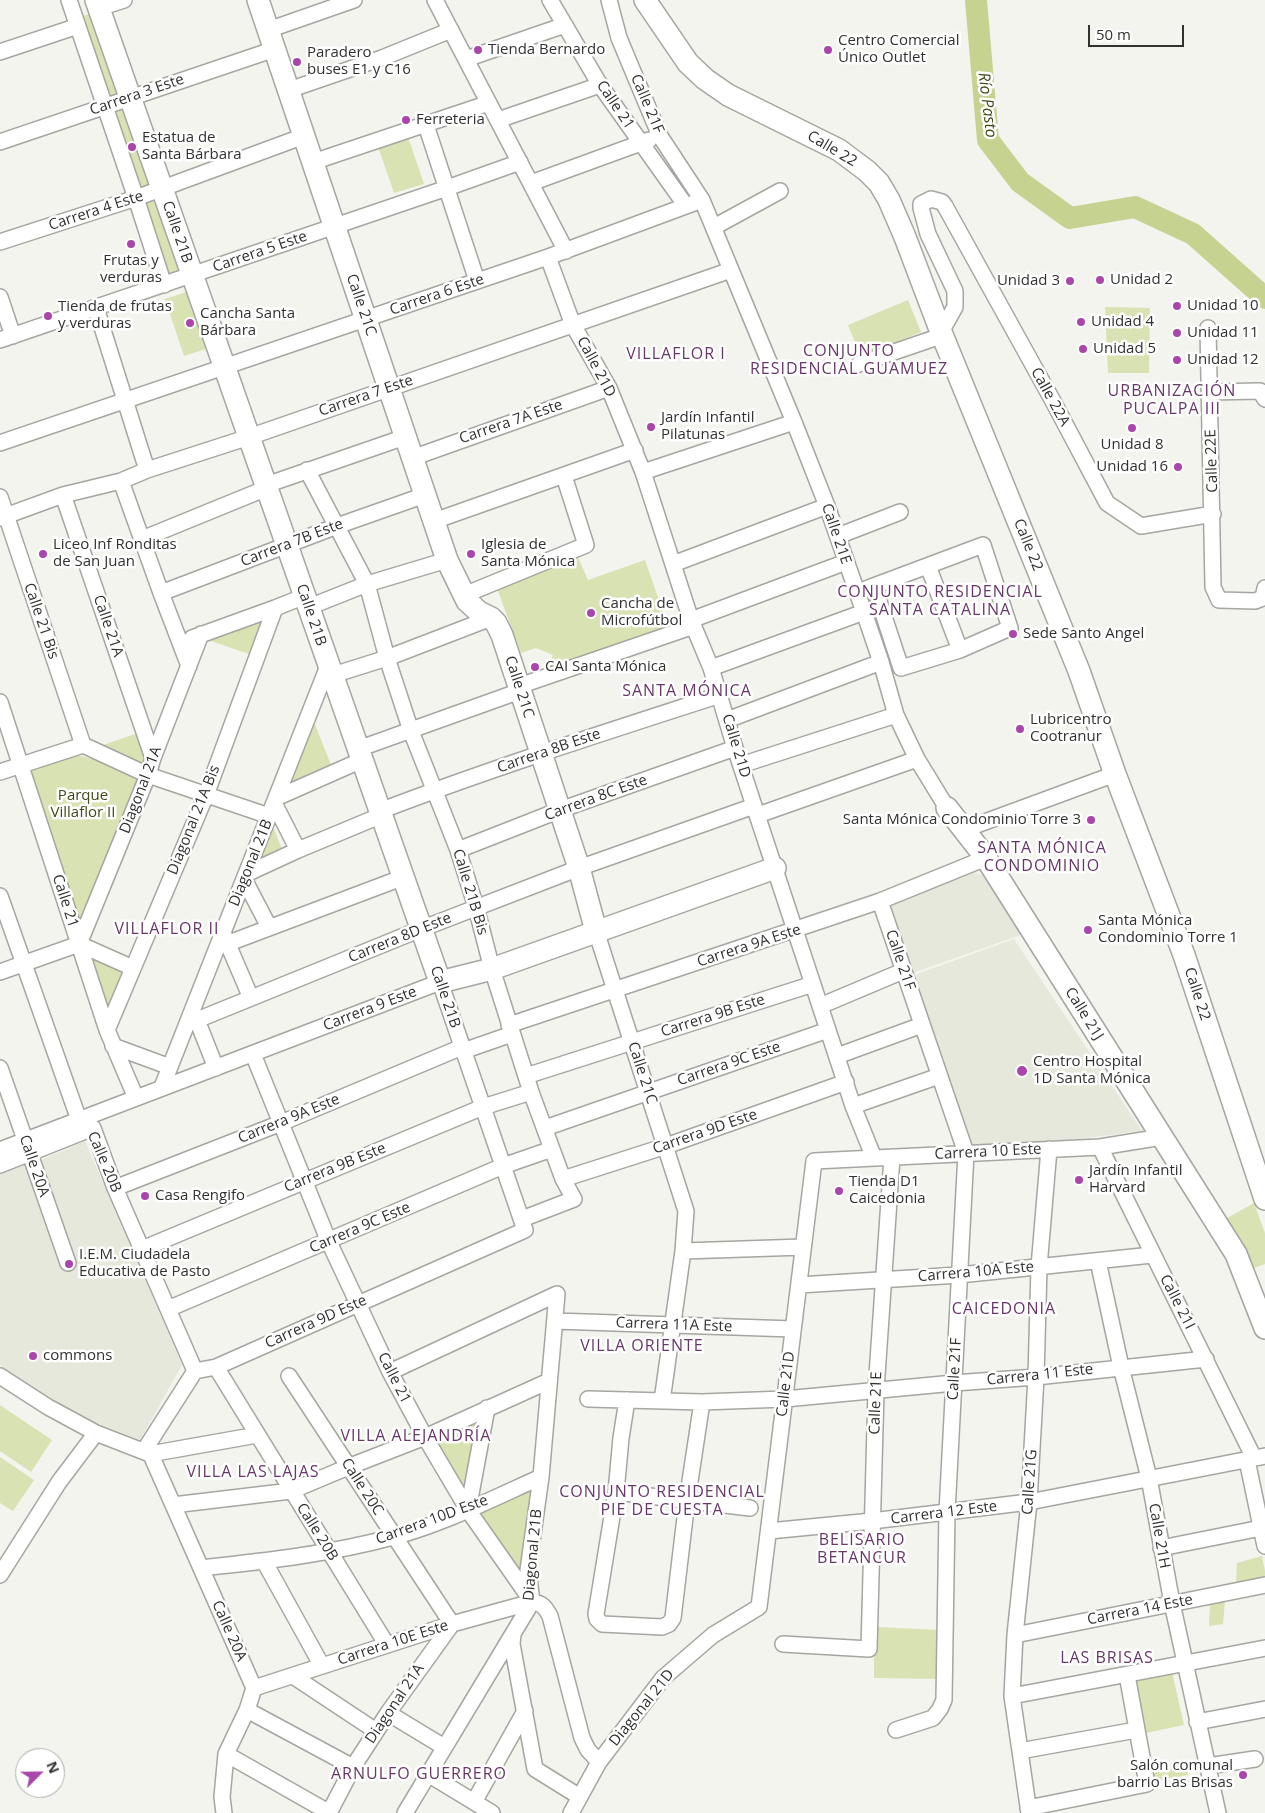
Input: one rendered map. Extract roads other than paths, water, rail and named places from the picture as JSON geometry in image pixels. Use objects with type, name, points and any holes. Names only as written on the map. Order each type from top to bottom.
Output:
[{"type":"street","name":"Calle 21B","points":[[69,0],[164,285]]},
{"type":"street","points":[[98,4],[124,0]]},
{"type":"street","name":"Calle 21C","points":[[258,0],[447,560],[464,595],[479,612],[496,623],[502,635],[560,810],[614,989],[686,1211],[674,1324],[662,1401]]},
{"type":"street","name":"Carrera 3 Este","points":[[0,142],[130,98],[271,40],[354,0]]},
{"type":"street","points":[[435,0],[566,250]]},
{"type":"street","name":"Calle 21","points":[[550,0],[600,86],[686,206]]},
{"type":"street","name":"Calle 21F","points":[[609,0],[619,38],[660,136],[702,200]]},
{"type":"street","name":"Calle 22","points":[[645,0],[688,63],[704,79],[728,95],[839,150],[867,171],[879,184],[889,200],[905,237],[936,336],[1079,670],[1115,774],[1184,955],[1265,1199]]},
{"type":"street","name":"Calle 21B","points":[[98,4],[524,1224]]},
{"type":"street","points":[[466,59],[565,25]]},
{"type":"street","points":[[0,52],[78,26]]},
{"type":"street","points":[[288,90],[382,58],[451,30]]},
{"type":"street","points":[[498,120],[600,86]]},
{"type":"street","points":[[312,162],[489,103]]},
{"type":"street","points":[[426,124],[477,281]]},
{"type":"street","name":"Carrera 4 Este","points":[[0,242],[162,189],[304,136]]},
{"type":"street","points":[[531,183],[660,136]]},
{"type":"street","name":"Carrera 5 Este","points":[[7,338],[520,162]]},
{"type":"street","points":[[714,227],[780,191]]},
{"type":"street","name":"Calle 22A","points":[[936,336],[955,307],[955,291],[928,234],[921,208],[921,204],[931,199],[942,202],[945,206],[1107,503],[1141,526],[1213,514]]},
{"type":"street","name":"Carrera 6 Este","points":[[0,443],[548,257],[702,200]]},
{"type":"street","name":"Calle 21E","points":[[702,200],[827,506],[881,662],[896,715],[918,759],[947,808],[986,858]]},
{"type":"street","name":"Calle 21D","points":[[548,257],[573,325],[609,388],[643,472],[692,623],[720,695],[735,748],[828,1030],[874,1158]]},
{"type":"street","name":"Carrera 7 Este","points":[[3,517],[63,495],[121,481],[147,470],[249,437],[731,270]]},
{"type":"street","points":[[0,297],[7,338]]},
{"type":"street","points":[[96,308],[147,470]]},
{"type":"street","name":"Calle 22E","points":[[1208,328],[1213,587],[1218,600],[1255,600],[1264,593]]},
{"type":"street","points":[[860,364],[936,336]]},
{"type":"street","name":"Carrera 7A Este","points":[[412,458],[609,388]]},
{"type":"street","points":[[1210,392],[1260,392],[1265,399]]},
{"type":"street","points":[[643,472],[794,422]]},
{"type":"street","points":[[142,539],[307,470],[405,437]]},
{"type":"street","points":[[434,521],[634,450]]},
{"type":"street","name":"Calle 21B Bis","points":[[307,470],[367,584],[387,658],[411,731],[458,850],[510,1030],[552,1149],[574,1199]]},
{"type":"street","points":[[464,595],[586,545],[564,476]]},
{"type":"street","points":[[121,481],[189,666]]},
{"type":"street","name":"Calle 21A","points":[[63,495],[153,758]]},
{"type":"street","name":"Carrera 7B Este","points":[[161,593],[336,526],[425,495]]},
{"type":"street","name":"Calle 21 Bis","points":[[0,497],[3,517],[83,745]]},
{"type":"street","points":[[673,564],[827,506]]},
{"type":"street","points":[[838,536],[900,512]]},
{"type":"street","points":[[857,593],[874,586],[928,566],[983,544],[1010,628],[960,650],[901,668],[874,586]]},
{"type":"street","points":[[180,643],[275,608],[307,601],[447,560]]},
{"type":"street","points":[[0,772],[83,745],[148,775],[206,795],[273,806],[360,754],[411,731],[846,562]]},
{"type":"street","points":[[928,566],[960,650]]},
{"type":"street","name":"Diagonal 21A Bis","points":[[106,1030],[206,795],[275,608]]},
{"type":"street","points":[[711,668],[864,612]]},
{"type":"street","points":[[330,671],[387,658],[491,618]]},
{"type":"street","name":"Diagonal 21A","points":[[79,944],[148,775],[201,634]]},
{"type":"street","points":[[727,720],[881,662]]},
{"type":"street","name":"Diagonal 21B","points":[[162,1088],[226,938],[245,877],[330,671]]},
{"type":"street","name":"Carrera 8B Este","points":[[245,877],[298,850],[434,791],[720,695]]},
{"type":"street","name":"Calle 21","points":[[0,702],[106,1030],[136,1098]]},
{"type":"street","points":[[741,765],[896,715]]},
{"type":"street","name":"Carrera 8C Este","points":[[458,850],[560,810],[735,748]]},
{"type":"street","name":"Carrera 8D Este","points":[[192,1021],[578,868],[918,759]]},
{"type":"street","points":[[963,830],[1115,774]]},
{"type":"street","points":[[273,806],[298,850]]},
{"type":"street","name":"Carrera 9A Este","points":[[115,1188],[614,989],[880,901],[986,858]]},
{"type":"street","name":"Calle 21J","points":[[986,858],[1236,1254],[1265,1328]]},
{"type":"street","name":"Carrera 9 Este","points":[[27,1147],[79,1120],[440,982],[492,969],[775,868]]},
{"type":"street","points":[[245,877],[269,927]]},
{"type":"street","points":[[251,998],[226,938],[269,927],[404,878]]},
{"type":"street","name":"Calle 20B","points":[[0,896],[79,1120],[92,1128],[115,1188],[195,1370]]},
{"type":"street","name":"Calle 21F","points":[[880,901],[966,1154],[947,1512],[944,1700],[933,1718],[896,1730]]},
{"type":"street","points":[[0,972],[79,944],[133,968]]},
{"type":"street","points":[[820,1006],[903,971]]},
{"type":"street","name":"Carrera 9B Este","points":[[526,1076],[813,984]]},
{"type":"street","points":[[192,1021],[216,1068]]},
{"type":"street","points":[[837,1056],[922,1024]]},
{"type":"street","name":"Carrera 9C Este","points":[[545,1128],[828,1030]]},
{"type":"street","points":[[113,1046],[170,1067]]},
{"type":"street","name":"Calle 21","points":[[253,1054],[329,1242],[390,1372],[425,1437],[468,1510],[532,1602],[540,1603],[546,1608],[550,1616],[582,1738],[588,1750],[599,1762]]},
{"type":"street","name":"Calle 20A","points":[[0,1068],[68,1264]]},
{"type":"street","points":[[854,1106],[939,1076]]},
{"type":"street","name":"Carrera 9D Este","points":[[564,1179],[666,1146],[846,1082]]},
{"type":"street","name":"Carrera 9B Este","points":[[142,1249],[483,1107],[531,1092]]},
{"type":"street","points":[[0,1150],[27,1147],[92,1128]]},
{"type":"street","name":"Carrera 10 Este","points":[[814,1161],[1100,1146],[1162,1137]]},
{"type":"street","name":"Calle 21I","points":[[1100,1146],[1152,1255],[1206,1358],[1255,1458],[1261,1528],[1265,1546]]},
{"type":"street","points":[[0,1165],[27,1147]]},
{"type":"street","name":"Carrera 9C Este","points":[[168,1310],[503,1166],[552,1149]]},
{"type":"street","name":"Calle 21G","points":[[1029,1810],[1012,1696],[1015,1635],[1029,1502],[1036,1377],[1038,1267],[1049,1149]]},
{"type":"street","name":"Calle 21E","points":[[783,1644],[870,1649],[876,1390],[892,1157]]},
{"type":"street","name":"Calle 21D","points":[[759,1607],[814,1161]]},
{"type":"street","name":"Carrera 9D Este","points":[[195,1370],[216,1367],[357,1304],[574,1199]]},
{"type":"street","points":[[683,1251],[803,1246]]},
{"type":"street","name":"Carrera 10A Este","points":[[799,1284],[959,1275],[1152,1255]]},
{"type":"street","name":"Calle 21H","points":[[1098,1261],[1121,1367],[1149,1478],[1172,1603],[1218,1813]]},
{"type":"street","name":"Diagonal 21B","points":[[390,1372],[557,1294],[541,1477],[528,1570],[532,1602],[405,1813]]},
{"type":"street","name":"Carrera 11A Este","points":[[555,1321],[793,1329]]},
{"type":"street","name":"Carrera 11 Este","points":[[785,1399],[1036,1377],[1206,1358]]},
{"type":"street","name":"Calle 20B","points":[[216,1367],[387,1645]]},
{"type":"street","points":[[150,1454],[147,1446],[195,1370]]},
{"type":"street","points":[[0,1376],[48,1407],[96,1433],[150,1454],[257,1435]]},
{"type":"street","name":"Calle 20C","points":[[289,1376],[452,1624]]},
{"type":"street","points":[[173,1505],[292,1491],[348,1466],[425,1437],[549,1381]]},
{"type":"street","points":[[588,1399],[702,1402],[785,1399]]},
{"type":"street","points":[[626,1400],[616,1492],[596,1609],[597,1619],[602,1624],[662,1627],[669,1624],[673,1618],[687,1501],[702,1402]]},
{"type":"street","points":[[468,1510],[487,1408]]},
{"type":"street","points":[[0,1575],[59,1482],[96,1433]]},
{"type":"street","name":"Calle 20A","points":[[150,1454],[254,1688]]},
{"type":"street","name":"Carrera 12 Este","points":[[769,1531],[872,1522],[1029,1502],[1255,1458]]},
{"type":"street","name":"Carrera 10D Este","points":[[201,1568],[330,1552],[395,1537],[468,1510],[541,1477]]},
{"type":"street","points":[[616,1492],[750,1508]]},
{"type":"street","points":[[1161,1548],[1261,1528]]},
{"type":"street","points":[[264,1561],[322,1666]]},
{"type":"street","name":"Carrera 14 Este","points":[[1015,1635],[1265,1585]]},
{"type":"street","name":"Carrera 10E Este","points":[[254,1688],[452,1624],[532,1602]]},
{"type":"street","name":"Diagonal 21D","points":[[571,1813],[599,1762],[663,1678],[712,1635],[759,1607]]},
{"type":"street","name":"Diagonal 21A","points":[[329,1813],[353,1767],[376,1731],[452,1624]]},
{"type":"street","points":[[513,1634],[512,1644],[535,1769],[580,1797]]},
{"type":"street","points":[[1012,1696],[1265,1648]]},
{"type":"street","points":[[1029,1810],[1147,1784],[1127,1674]]},
{"type":"street","points":[[293,1676],[376,1731]]},
{"type":"street","points":[[224,1813],[222,1798],[226,1754],[248,1710],[254,1688]]},
{"type":"street","points":[[1197,1722],[1265,1709]]},
{"type":"street","points":[[248,1710],[353,1767]]},
{"type":"street","points":[[474,1802],[525,1711]]},
{"type":"street","points":[[388,1713],[444,1747]]},
{"type":"street","points":[[1020,1750],[1136,1730]]},
{"type":"street","points":[[226,1754],[329,1813]]},
{"type":"street","points":[[1208,1766],[1255,1759]]},
{"type":"street","points":[[428,1774],[492,1813]]},
{"type":"waterway","name":"Río Pasto","points":[[976,0],[988,140],[1020,182],[1070,218],[1135,207],[1193,234],[1265,298]]},
{"type":"place","name":"Tienda Bernardo","points":[[478,50]]},
{"type":"place","name":"Centro Comercial Único Outlet","points":[[828,50]]},
{"type":"place","name":"Paradero buses E1 y C16","points":[[297,62]]},
{"type":"place","name":"Ferreteria","points":[[406,120]]},
{"type":"place","name":"Estatua de Santa Bárbara","points":[[132,147]]},
{"type":"place","name":"Frutas y verduras","points":[[131,244]]},
{"type":"place","name":"Unidad 2","points":[[1100,280]]},
{"type":"place","name":"Unidad 3","points":[[1070,281]]},
{"type":"place","name":"Unidad 10","points":[[1177,306]]},
{"type":"place","name":"Tienda de frutas y verduras","points":[[48,316]]},
{"type":"place","name":"Unidad 4","points":[[1081,322]]},
{"type":"place","name":"Cancha Santa Bárbara","points":[[190,323]]},
{"type":"place","name":"Unidad 11","points":[[1177,333]]},
{"type":"place","name":"Unidad 5","points":[[1083,349]]},
{"type":"place","name":"Unidad 12","points":[[1177,360]]},
{"type":"place","name":"Jardín Infantil Pilatunas","points":[[651,427]]},
{"type":"place","name":"Unidad 8","points":[[1132,428]]},
{"type":"place","name":"Unidad 16","points":[[1178,467]]},
{"type":"place","name":"Liceo Inf Ronditas de San Juan","points":[[43,554]]},
{"type":"place","name":"Iglesia de Santa Mónica","points":[[471,554]]},
{"type":"place","name":"Cancha de Microfútbol","points":[[591,613]]},
{"type":"place","name":"Sede Santo Angel","points":[[1013,634]]},
{"type":"place","name":"CAI Santa Mónica","points":[[535,667]]},
{"type":"place","name":"Lubricentro Cootranur","points":[[1020,729]]},
{"type":"place","name":"Santa Mónica Condominio Torre 3","points":[[1091,820]]},
{"type":"place","name":"Santa Mónica Condominio Torre 1","points":[[1088,930]]},
{"type":"place","name":"Centro Hospital 1D Santa Mónica","points":[[1022,1071]]},
{"type":"place","name":"Jardín Infantil Harvard","points":[[1079,1180]]},
{"type":"place","name":"Tienda D1 Caicedonia","points":[[839,1191]]},
{"type":"place","name":"Casa Rengifo","points":[[145,1196]]},
{"type":"place","name":"I.E.M. Ciudadela Educativa de Pasto","points":[[69,1264]]},
{"type":"place","name":"commons","points":[[33,1356]]},
{"type":"place","name":"Salón comunal barrio Las Brisas","points":[[1243,1775]]},
{"type":"district","name":"VILLAFLOR I","points":[[676,354]]},
{"type":"district","name":"CONJUNTO RESIDENCIAL GUAMUEZ","points":[[849,360]]},
{"type":"district","name":"URBANIZACIÓN PUCALPA III","points":[[1172,400]]},
{"type":"district","name":"CONJUNTO RESIDENCIAL SANTA CATALINA","points":[[940,601]]},
{"type":"district","name":"SANTA MÓNICA","points":[[687,691]]},
{"type":"district","name":"SANTA MÓNICA CONDOMINIO","points":[[1042,857]]},
{"type":"district","name":"VILLAFLOR II","points":[[167,929]]},
{"type":"district","name":"CAICEDONIA","points":[[1004,1309]]},
{"type":"district","name":"VILLA ORIENTE","points":[[642,1346]]},
{"type":"district","name":"VILLA ALEJANDRÍA","points":[[416,1436]]},
{"type":"district","name":"VILLA LAS LAJAS","points":[[253,1472]]},
{"type":"district","name":"CONJUNTO RESIDENCIAL PIE DE CUESTA","points":[[662,1501]]},
{"type":"district","name":"BELISARIO BETANCUR","points":[[862,1549]]},
{"type":"district","name":"LAS BRISAS","points":[[1107,1658]]},
{"type":"district","name":"ARNULFO GUERRERO","points":[[419,1774]]},
{"type":"park label","name":"Parque Villaflor II","points":[[83,804]]}]
